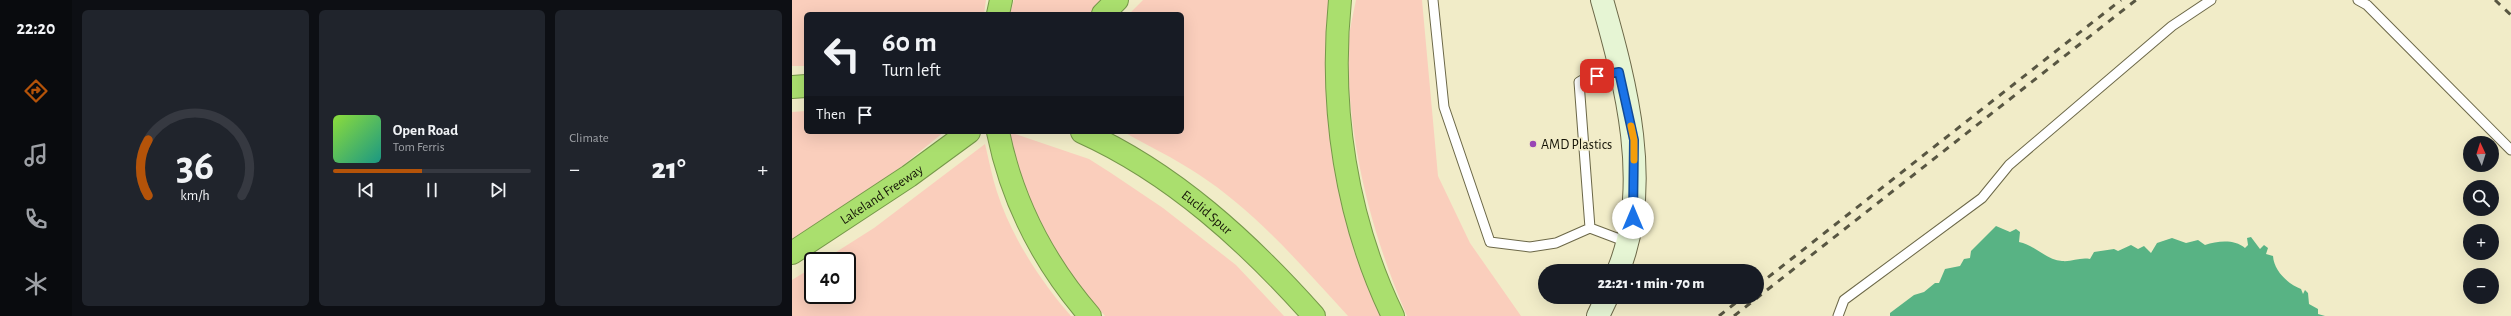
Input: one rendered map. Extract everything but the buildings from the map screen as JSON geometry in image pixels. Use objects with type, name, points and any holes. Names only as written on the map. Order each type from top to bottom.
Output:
[{"type":"highway","points":[[998,12],[1001,0]]},
{"type":"highway","points":[[1105,12],[1117,0]]},
{"type":"highway","points":[[1340,0],[1337,82],[1338,115],[1348,178],[1364,246],[1393,316]]},
{"type":"highway","points":[[792,87],[804,86]]},
{"type":"highway","name":"Lakeland Freeway","points":[[792,253],[909,176],[966,134]]},
{"type":"highway","points":[[999,134],[1015,194],[1024,216],[1050,262],[1090,316]]},
{"type":"highway","name":"Euclid Spur","points":[[1090,136],[1161,177],[1234,232],[1314,316]]},
{"type":"street","points":[[1602,0],[1634,140],[1633,218],[1620,264]]},
{"type":"street","points":[[1598,316],[1604,304]]},
{"type":"lane","points":[[1433,0],[1444,107],[1490,242],[1530,247],[1556,243],[1590,228],[1627,242]]},
{"type":"lane","points":[[1838,316],[1844,300],[1982,198],[2010,165],[2172,26],[2211,0]]},
{"type":"lane","points":[[2358,0],[2367,5],[2511,150]]},
{"type":"lane","points":[[1590,228],[1579,82],[1586,78],[1619,72]]},
{"type":"shaded area","points":[[792,0],[986,0],[984,12],[804,12],[804,66],[792,66]]},
{"type":"shaded area","points":[[1014,0],[1107,0],[1094,12],[1011,12]]},
{"type":"shaded area","points":[[1143,0],[1331,0],[1346,209],[1354,252],[1384,316],[1348,316],[1277,240],[1239,205],[1189,168],[1128,134],[1184,134],[1184,12],[1131,12]]},
{"type":"shaded area","points":[[1356,0],[1422,0],[1438,176],[1470,243],[1521,316],[1407,316],[1394,285],[1373,220],[1357,153],[1349,85],[1348,51]]},
{"type":"shaded area","points":[[804,111],[804,134],[942,134],[901,167],[792,241],[792,112]]},
{"type":"shaded area","points":[[1010,134],[1015,134],[1089,159],[1163,208],[1236,265],[1284,316],[1105,316],[1069,276],[1055,255],[1038,222],[1018,167]]},
{"type":"shaded area","points":[[985,144],[995,186],[1010,225],[1038,273],[1071,316],[792,316],[792,280],[804,273],[804,304],[856,304],[856,252],[836,252],[874,228]]},
{"type":"shaded area","points":[[1996,226],[2010,232],[2016,229],[2020,232],[2019,242],[2030,246],[2051,258],[2062,261],[2090,259],[2094,252],[2114,249],[2118,251],[2131,245],[2138,249],[2144,246],[2151,253],[2157,243],[2172,238],[2186,243],[2198,240],[2205,245],[2220,242],[2231,242],[2245,248],[2248,245],[2247,238],[2251,237],[2260,249],[2264,245],[2268,248],[2266,254],[2273,256],[2276,267],[2282,276],[2291,284],[2301,289],[2303,294],[2305,290],[2308,293],[2309,304],[2318,309],[2318,314],[2325,316],[1890,316],[1890,313],[1914,295],[1924,292],[1935,283],[1939,283],[1945,269],[1960,266],[1964,259],[1970,258],[1971,251]]},
{"type":"railway","points":[[1764,280],[2121,0]]},
{"type":"railway","points":[[1734,316],[2136,0]]},
{"type":"railway","points":[[2495,0],[2511,15]]},
{"type":"railway","points":[[1719,316],[1734,304]]},
{"type":"slow traffic","points":[[1631,126],[1634,140],[1634,160]]},
{"type":"place","name":"AMD Plastics","points":[[1533,144]]},
{"type":"route","points":[[1597,76],[1619,72],[1634,140],[1633,218]]}]
